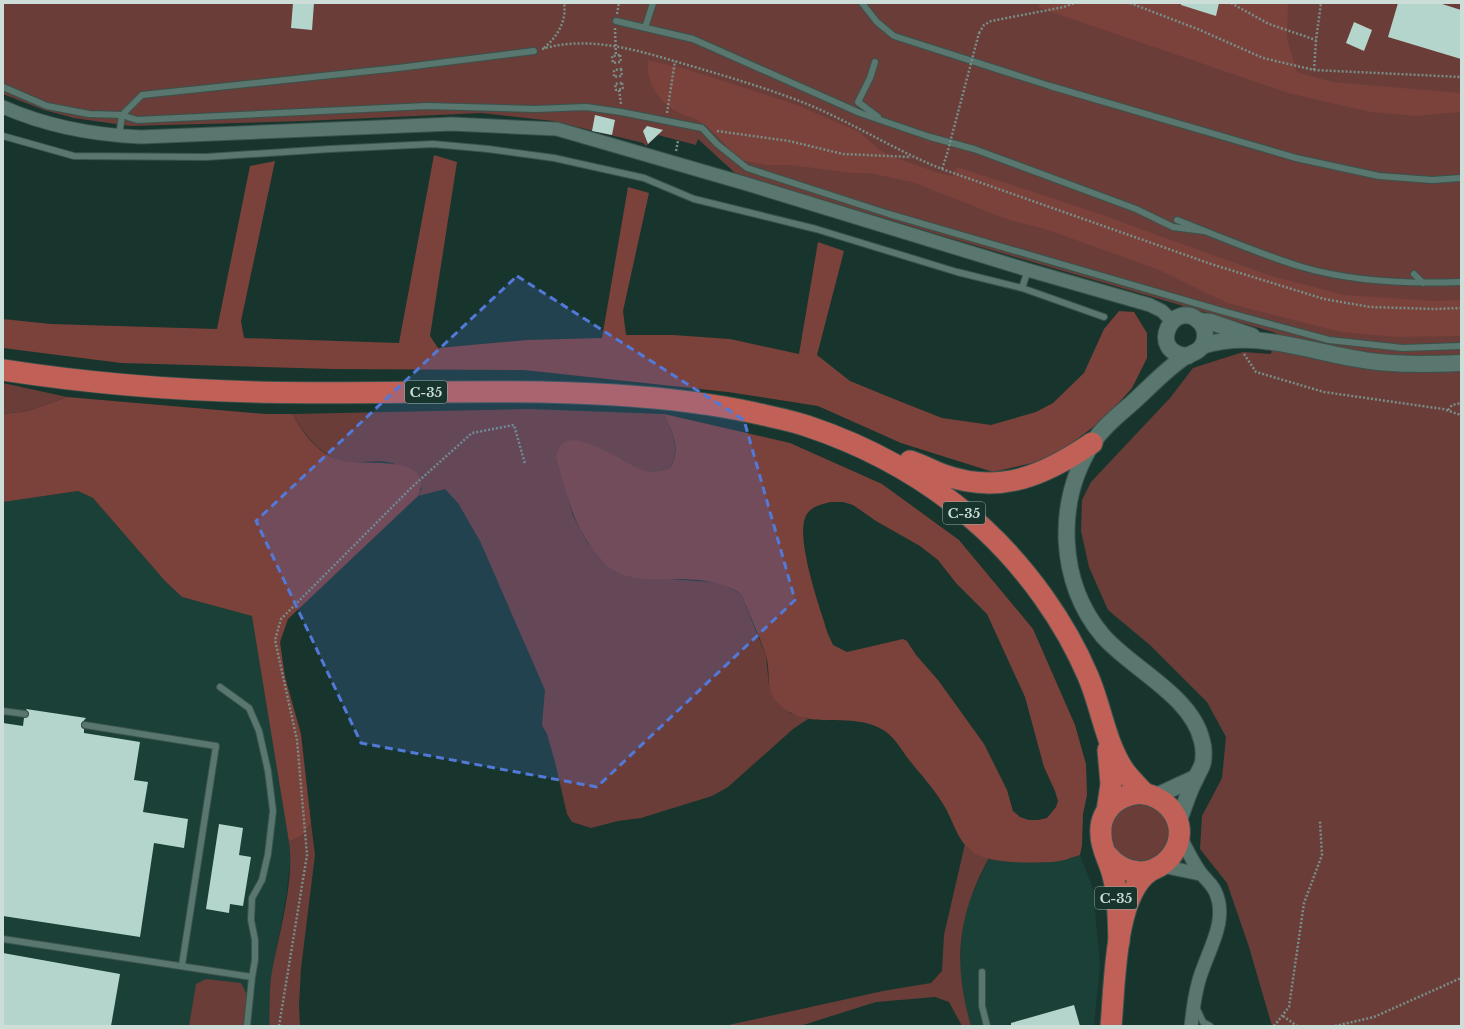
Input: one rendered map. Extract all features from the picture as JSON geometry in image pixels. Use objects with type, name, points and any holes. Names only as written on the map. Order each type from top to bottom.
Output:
[{"type":"highway","name":"C-35","points":[[3,370],[94,383],[255,392],[547,391],[652,397],[715,404],[804,424],[845,440],[898,465],[930,485],[984,530],[1010,555],[1042,596],[1077,652],[1088,677],[1106,732],[1124,771],[1150,795],[1172,810],[1178,829],[1174,852],[1138,882],[1125,910],[1119,942],[1111,1026]]},
{"type":"highway","points":[[845,440],[874,448],[945,475],[990,484],[1012,482],[1033,476],[1069,459],[1092,443]]},
{"type":"highway","name":"C-35","points":[[1106,732],[1111,777],[1107,811],[1102,823],[1101,836],[1116,889],[1119,942]]},
{"type":"highway","points":[[1107,811],[1116,802],[1127,796],[1150,795]]},
{"type":"highway","name":"C-35","points":[[1107,855],[1126,870],[1138,872],[1156,868]]},
{"type":"street","points":[[3,107],[66,127],[119,136],[164,137],[452,124],[557,129],[754,186],[1028,270],[1150,305],[1162,311],[1172,321]]},
{"type":"street","points":[[1188,356],[1175,353],[1170,348],[1166,338],[1166,332],[1172,321],[1182,316],[1188,316],[1199,321],[1211,322],[1269,342],[1371,362],[1461,363]]},
{"type":"street","points":[[1199,321],[1204,330],[1204,341],[1198,351],[1172,367],[1127,408],[1092,443],[1074,483],[1066,513],[1066,536],[1069,563],[1075,587],[1088,614],[1103,636],[1123,655],[1149,675],[1189,713],[1202,739],[1204,751],[1203,762],[1195,778],[1178,829],[1200,874]]},
{"type":"street","points":[[1202,346],[1218,341],[1229,340],[1269,342]]},
{"type":"street","points":[[1151,386],[1168,359],[1170,348]]},
{"type":"street","points":[[1150,795],[1195,778]]},
{"type":"street","points":[[1156,868],[1200,874],[1210,881],[1216,891],[1220,908],[1213,945],[1198,983],[1191,1026]]},
{"type":"lane","points":[[645,28],[653,3]]},
{"type":"lane","points":[[862,3],[877,22],[894,36],[1122,108],[1296,158],[1348,170],[1405,179],[1432,180],[1461,178]]},
{"type":"lane","points":[[616,21],[693,39],[860,113],[930,137],[974,149],[1136,208],[1173,227],[1204,231]]},
{"type":"lane","points":[[119,136],[122,115],[142,95],[398,68],[534,51]]},
{"type":"lane","points":[[876,62],[858,102],[885,122]]},
{"type":"lane","points":[[3,87],[47,106],[89,114],[122,115],[136,120],[427,106],[535,109],[586,107],[621,112],[702,128],[717,144],[747,168],[889,214],[1222,311],[1329,340],[1403,348],[1461,346]]},
{"type":"lane","points":[[3,136],[74,156],[206,157],[433,144],[488,149],[554,158],[644,178],[694,199],[816,229],[957,272],[1022,288],[1104,317]]},
{"type":"lane","points":[[1177,220],[1266,255],[1324,272],[1361,278],[1423,283],[1461,282]]},
{"type":"lane","points":[[1022,288],[1028,270]]},
{"type":"lane","points":[[1414,274],[1423,283]]},
{"type":"lane","points":[[220,687],[249,708],[259,731],[268,771],[273,811],[268,854],[262,880],[252,898],[251,920],[255,940],[255,960],[248,1026]]},
{"type":"lane","points":[[3,711],[25,714]]},
{"type":"lane","points":[[85,725],[216,746],[182,965]]},
{"type":"lane","points":[[3,939],[182,965],[252,977]]},
{"type":"lane","points":[[982,972],[982,1006],[987,1026]]},
{"type":"lane","points":[[1194,1001],[1203,1022],[1210,1026]]},
{"type":"path","points":[[544,48],[560,30],[564,19],[564,3]]},
{"type":"path","points":[[1062,3],[1064,7]]},
{"type":"path","points":[[942,169],[979,33],[984,25],[991,21],[1064,7],[1074,3]]},
{"type":"path","points":[[1130,3],[1200,30],[1263,58],[1314,70],[1461,77]]},
{"type":"path","points":[[1231,3],[1269,24],[1316,40]]},
{"type":"path","points":[[1314,70],[1321,3]]},
{"type":"path","points":[[534,51],[569,44],[596,44],[635,50],[675,61],[758,86],[803,103],[914,158],[942,169],[1211,264],[1324,299],[1370,307],[1435,309],[1461,308]]},
{"type":"path","points":[[667,113],[675,61]]},
{"type":"path","points":[[616,63],[617,70],[621,69],[622,76],[618,77],[619,84],[622,83],[623,89],[619,90],[621,112]]},
{"type":"path","points":[[702,128],[789,141],[843,154],[914,158]]},
{"type":"path","points":[[1243,352],[1256,372],[1324,392],[1448,410],[1461,415]]},
{"type":"path","points":[[1448,410],[1452,405],[1461,403]]},
{"type":"path","points":[[279,1026],[307,855],[297,740],[275,640],[281,619],[412,488],[472,433],[514,425],[525,464]]},
{"type":"path","points":[[1274,1026],[1289,1006],[1304,903],[1322,855],[1320,821]]},
{"type":"path","points":[[1335,1026],[1374,1017],[1461,978]]},
{"type":"path","points":[[1283,1016],[1297,1026]]},
{"type":"highlighted area","points":[[517,276],[744,420],[795,600],[597,787],[361,743],[256,521]]},
{"type":"shaded area","points":[[3,3],[1461,3],[1461,1025],[1272,1026],[1249,947],[1227,883],[1200,849],[1202,816],[1222,778],[1226,737],[1207,702],[1151,646],[1108,610],[1089,567],[1081,531],[1082,500],[1091,482],[1170,398],[1193,368],[1243,352],[1271,354],[1276,333],[943,236],[735,173],[698,139],[696,145],[658,135],[646,146],[643,143],[553,121],[482,113],[304,121],[130,126],[74,118],[44,110],[3,94]]},
{"type":"shaded area","points":[[1043,3],[1288,3],[1287,39],[1297,72],[1332,82],[1461,93],[1461,112],[1416,116],[1370,112],[1288,93],[1037,7]]},
{"type":"shaded area","points":[[648,60],[689,70],[797,105],[859,132],[880,150],[896,158],[936,172],[952,176],[957,167],[1088,210],[1271,276],[1345,295],[1434,301],[1461,300],[1461,336],[1396,337],[1342,332],[1325,328],[1227,303],[1157,269],[1045,229],[1009,220],[912,182],[869,173],[851,173],[791,165],[766,165],[740,160],[717,135],[707,127],[697,120],[679,113],[665,103],[651,84]]},
{"type":"shaded area","points":[[434,155],[457,162],[430,336],[438,348],[527,340],[602,338],[628,187],[649,193],[623,311],[626,335],[673,335],[730,339],[799,354],[818,242],[844,251],[817,355],[850,381],[942,418],[991,425],[1036,412],[1053,403],[1084,373],[1104,329],[1119,311],[1134,312],[1147,333],[1147,358],[1132,388],[1104,419],[1050,459],[993,472],[901,443],[818,406],[728,392],[524,370],[333,369],[121,363],[3,348],[3,319],[50,324],[217,329],[250,166],[275,161],[241,321],[244,338],[399,343]]},
{"type":"shaded area","points":[[3,383],[67,397],[28,411],[3,414]]},
{"type":"shaded area","points":[[67,397],[266,414],[293,414],[301,429],[313,443],[319,449],[335,458],[353,462],[395,464],[408,467],[417,473],[421,482],[418,496],[288,619],[280,642],[285,677],[301,734],[311,823],[303,835],[289,842],[252,616],[182,597],[165,581],[93,498],[78,491],[3,502],[3,414],[28,411]]},
{"type":"shaded area","points":[[528,409],[664,414],[672,434],[675,447],[675,454],[670,468],[654,472],[644,471],[591,445],[556,459],[573,516],[587,542],[611,569],[629,576],[722,584],[741,594],[766,656],[769,685],[790,713],[808,719],[793,729],[728,787],[712,796],[641,818],[618,821],[591,828],[572,822],[567,814],[555,762],[547,734],[542,725],[545,690],[480,541],[458,503],[445,489],[418,496],[422,488],[404,469],[392,463],[376,461],[354,463],[344,462],[335,458],[318,447],[310,439],[303,431],[293,414]]},
{"type":"shaded area","points":[[664,414],[790,443],[882,484],[959,540],[1033,629],[1075,725],[1086,764],[1087,795],[1083,814],[1082,845],[1080,855],[1055,862],[1032,863],[1009,862],[987,858],[971,851],[966,847],[959,836],[945,807],[937,795],[889,734],[871,725],[857,721],[815,720],[802,717],[789,712],[777,702],[771,692],[766,656],[741,594],[733,589],[707,581],[632,577],[618,573],[605,564],[581,532],[571,508],[556,459],[560,446],[569,441],[581,441],[595,446],[646,471],[652,472],[670,468],[674,461],[675,447],[673,434]],"holes":[[[831,502],[843,502],[853,505],[876,521],[920,546],[938,560],[956,583],[987,614],[1025,697],[1044,767],[1058,801],[1056,807],[1047,818],[1029,820],[1020,817],[1013,811],[1007,790],[984,744],[938,680],[916,655],[907,641],[903,639],[847,652],[833,645],[828,634],[815,591],[803,538],[804,524],[809,511],[815,507]]]},
{"type":"shaded area","points":[[78,491],[93,498],[165,581],[182,597],[253,616],[291,854],[286,897],[271,979],[269,1026],[3,1026],[3,502]]},
{"type":"shaded area","points":[[1137,802],[1157,806],[1173,832],[1159,859],[1130,862],[1117,852],[1111,842],[1110,831],[1114,816],[1121,809]]},
{"type":"shaded area","points":[[311,823],[315,855],[301,968],[299,1005],[300,1026],[269,1026],[271,977],[285,910],[290,874],[289,842],[303,835]]},
{"type":"shaded area","points":[[965,844],[971,851],[989,858],[978,879],[970,900],[964,920],[961,940],[960,960],[962,981],[965,1003],[971,1026],[962,1026],[949,1002],[935,997],[876,1002],[800,1026],[724,1026],[883,991],[931,983],[942,971],[944,935]]},
{"type":"shaded area","points":[[1080,855],[1093,889],[1100,965],[1094,1026],[971,1026],[965,1004],[960,975],[962,928],[964,914],[989,858],[1018,862],[1051,862]]},
{"type":"shaded area","points":[[206,979],[241,983],[249,999],[247,1026],[189,1026],[196,984]]},
{"type":"building","points":[[293,3],[314,3],[312,30],[291,28]]},
{"type":"building","points":[[1181,3],[1219,3],[1216,16],[1181,5]]},
{"type":"building","points":[[1398,3],[1439,3],[1461,10],[1461,59],[1388,37]]},
{"type":"building","points":[[1354,22],[1372,30],[1364,51],[1346,43]]},
{"type":"building","points":[[595,115],[615,120],[612,135],[592,131]]},
{"type":"building","points":[[647,126],[663,130],[648,144],[643,131]]},
{"type":"building","points":[[26,709],[86,718],[81,724],[84,729],[84,733],[140,742],[134,780],[148,782],[143,812],[188,819],[184,848],[154,843],[140,937],[3,916],[3,723],[23,726],[24,718],[29,715]]},
{"type":"building","points":[[219,824],[243,828],[239,855],[251,857],[243,906],[230,904],[229,913],[206,909]]},
{"type":"building","points":[[3,953],[120,974],[111,1026],[3,1026]]},
{"type":"building","points":[[1074,1005],[1080,1026],[1011,1026],[1011,1023]]}]
